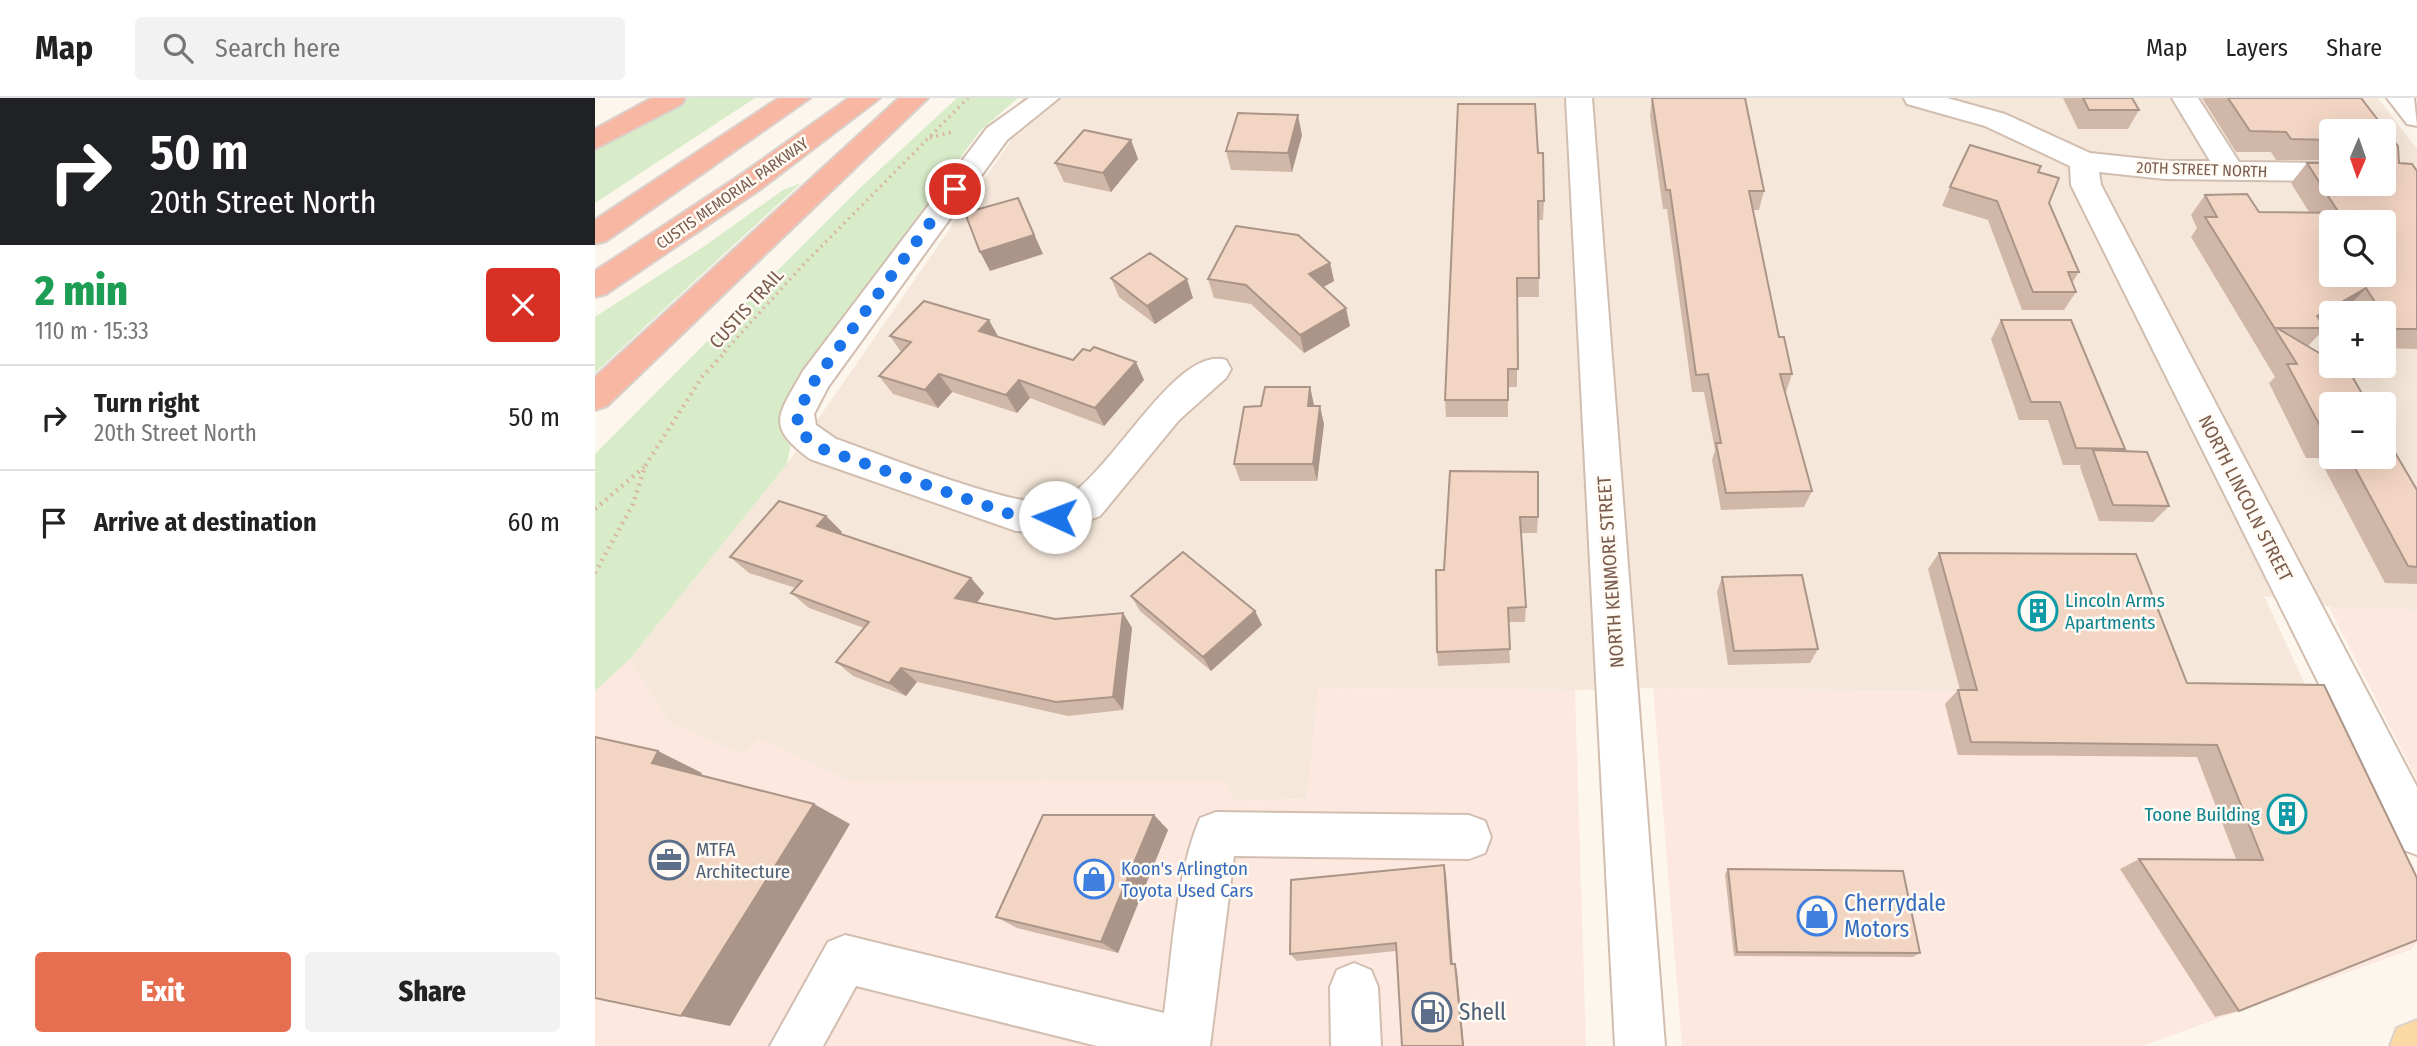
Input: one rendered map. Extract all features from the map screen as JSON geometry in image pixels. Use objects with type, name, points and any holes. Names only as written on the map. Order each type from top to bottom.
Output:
[{"type":"highway","points":[[595,140],[673,98]]},
{"type":"highway","points":[[595,234],[797,98]]},
{"type":"highway","name":"CUSTIS MEMORIAL PARKWAY","points":[[595,286],[752,181],[867,98]]},
{"type":"highway","points":[[595,397],[915,98]]},
{"type":"street","points":[[1046,98],[996,134],[815,380],[797,414],[799,432],[806,440],[823,449],[1016,516],[1055,517],[1087,505],[1167,411],[1214,369]]},
{"type":"street","name":"NORTH KENMORE STREET","points":[[1579,98],[1640,1046]]},
{"type":"street","name":"20TH STREET NORTH","points":[[1917,98],[1990,109],[2084,161],[2165,170],[2319,172]]},
{"type":"street","points":[[2185,98],[2230,171]]},
{"type":"street","points":[[2400,98],[2417,118]]},
{"type":"street","name":"NORTH LINCOLN STREET","points":[[2084,161],[2086,185],[2417,833]]},
{"type":"street","points":[[795,1046],[845,959],[1185,1044],[1204,895],[1216,834],[1469,837]]},
{"type":"street","points":[[1354,987],[1356,1046]]},
{"type":"path","name":"CUSTIS TRAIL","points":[[595,573],[633,504],[645,466],[702,377],[803,265],[968,98]]},
{"type":"path","points":[[595,509],[645,466]]},
{"type":"shaded area","points":[[1022,98],[2378,98],[2394,119],[2319,119],[2319,196],[2396,196],[2396,122],[2417,149],[2417,610],[2345,609],[2264,596],[2310,695],[1653,688],[1319,688],[1307,799],[1234,801],[1224,781],[851,782],[759,739],[744,755],[669,723],[629,660],[787,464],[1010,142]]},
{"type":"shaded area","points":[[2329,607],[2417,610],[2417,780]]},
{"type":"shaded area","points":[[629,660],[669,723],[744,755],[759,739],[852,782],[1224,781],[1234,801],[1307,799],[1318,688],[1575,690],[1586,1046],[595,1046],[595,691]]},
{"type":"shaded area","points":[[1653,688],[2310,695],[2417,933],[2417,943],[2410,950],[2142,1046],[1682,1046]]},
{"type":"green space","points":[[689,98],[755,98],[595,203],[595,148]]},
{"type":"green space","points":[[957,98],[1018,98],[980,131],[909,228],[796,416],[787,464],[629,660],[595,691],[595,454],[862,186]]},
{"type":"green space","points":[[801,183],[595,373],[595,317],[706,245],[783,190]]},
{"type":"building","points":[[1652,98],[1745,98],[1764,191],[1749,191],[1779,337],[1784,337],[1792,374],[1780,374],[1812,491],[1726,493],[1716,443],[1721,443],[1708,374],[1696,375],[1670,190],[1666,190]]},
{"type":"building","points":[[2083,98],[2132,98],[2139,110],[2089,110]]},
{"type":"building","points":[[2228,98],[2361,98],[2377,119],[2319,119],[2319,140],[2291,139],[2286,132],[2250,131]]},
{"type":"building","points":[[1458,104],[1535,104],[1538,153],[1543,153],[1544,201],[1538,201],[1539,278],[1517,278],[1518,369],[1508,369],[1508,400],[1445,400]]},
{"type":"building","points":[[1238,113],[1298,115],[1288,153],[1226,151]]},
{"type":"building","points":[[1084,130],[1131,140],[1103,173],[1055,163]]},
{"type":"building","points":[[2396,143],[2399,163],[2412,164],[2417,171],[2417,329],[2396,329],[2396,301],[2374,301],[2366,288],[2343,301],[2319,301],[2319,328],[2277,328],[2319,353],[2319,378],[2353,378],[2361,392],[2319,392],[2319,424],[2287,364],[2297,364],[2205,217],[2217,217],[2205,195],[2247,194],[2259,212],[2319,213],[2319,287],[2396,287],[2396,210],[2337,210],[2328,196],[2396,196]]},
{"type":"building","points":[[1970,145],[2041,166],[2038,172],[2059,178],[2049,203],[2079,272],[2068,272],[2076,292],[2033,292],[1997,201],[1950,187]]},
{"type":"building","points":[[2307,163],[2319,163],[2319,182]]},
{"type":"building","points":[[1018,198],[1034,235],[980,252],[965,213]]},
{"type":"building","points":[[1236,226],[1298,235],[1330,263],[1309,274],[1346,308],[1300,335],[1246,285],[1208,279]]},
{"type":"building","points":[[1150,253],[1187,279],[1147,306],[1111,278]]},
{"type":"building","points":[[924,301],[989,320],[979,331],[1073,360],[1083,349],[1090,351],[1094,347],[1136,362],[1095,408],[1019,380],[1006,395],[939,374],[925,390],[879,376],[911,342],[890,336]]},
{"type":"building","points":[[2001,320],[2071,320],[2125,449],[2076,448],[2060,402],[2031,402]]},
{"type":"building","points":[[1265,387],[1310,387],[1308,406],[1320,406],[1313,464],[1234,464],[1244,407],[1261,406]]},
{"type":"building","points":[[2093,450],[2147,452],[2169,506],[2113,505]]},
{"type":"building","points":[[2396,454],[2417,490],[2417,567],[2408,566],[2355,469],[2396,469]]},
{"type":"building","points":[[1450,471],[1538,472],[1538,517],[1520,517],[1526,607],[1508,608],[1510,649],[1437,652],[1436,570],[1444,570]]},
{"type":"building","points":[[779,501],[826,516],[817,526],[971,578],[955,598],[1055,619],[1123,613],[1113,697],[1056,702],[901,668],[889,683],[836,662],[869,622],[791,593],[802,581],[730,557]]},
{"type":"building","points":[[1183,552],[1255,611],[1203,657],[1131,596]]},
{"type":"building","points":[[1939,553],[2136,554],[2187,683],[2324,685],[2417,878],[2417,940],[2239,1011],[2139,859],[2263,860],[2217,745],[1971,742],[1958,690],[1977,690]]},
{"type":"building","points":[[1802,575],[1818,649],[1734,651],[1722,577]]},
{"type":"building","name":"MTFA Architecture","points":[[595,737],[658,751],[652,763],[814,804],[681,1016],[595,998]]},
{"type":"building","name":"Koon's Arlington Toyota Used Cars","points":[[1043,815],[1154,815],[1101,942],[996,917]]},
{"type":"building","points":[[1444,865],[1451,964],[1455,964],[1463,1046],[1402,1046],[1396,943],[1290,954],[1291,880]]},
{"type":"building","name":"Cherrydale Motors","points":[[1728,869],[1903,871],[1920,953],[1737,952]]},
{"type":"place","name":"Lincoln Arms Apartments","points":[[2038,611]]},
{"type":"place","name":"Toone Building","points":[[2287,814]]},
{"type":"place","name":"MTFA Architecture","points":[[669,860]]},
{"type":"place","name":"Koon's Arlington Toyota Used Cars","points":[[1094,879]]},
{"type":"place","name":"Cherrydale Motors","points":[[1817,916]]},
{"type":"place","name":"Shell","points":[[1432,1012]]},
{"type":"route","points":[[955,189],[815,380],[797,414],[799,432],[806,440],[823,449],[1016,516],[1055,517]]}]
